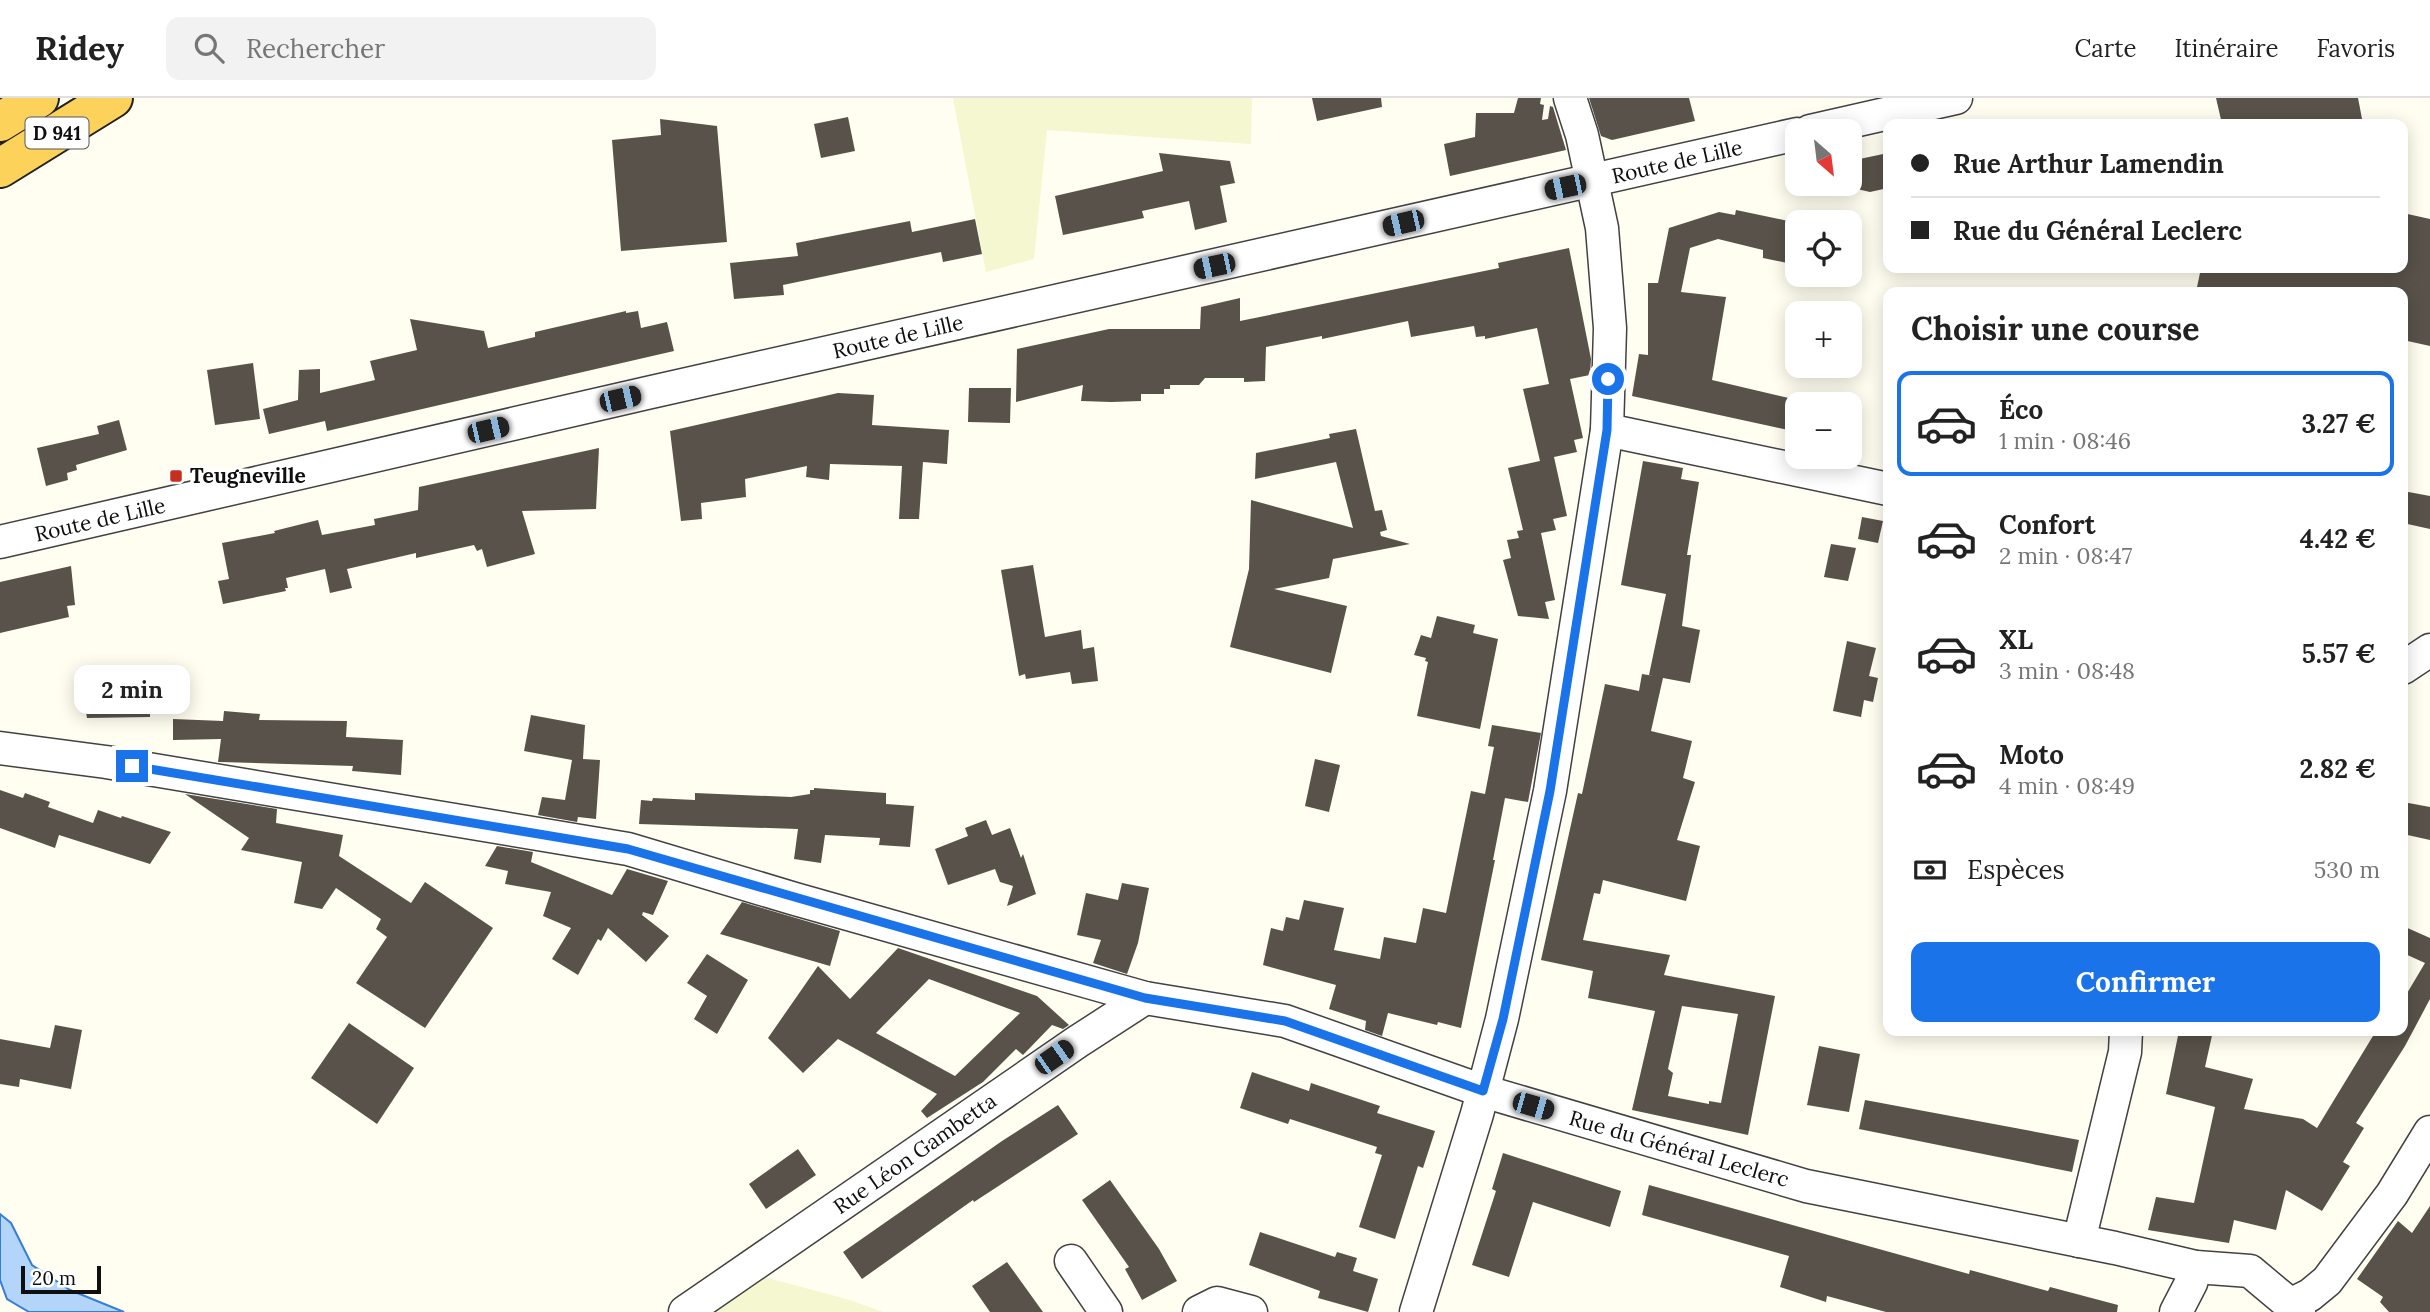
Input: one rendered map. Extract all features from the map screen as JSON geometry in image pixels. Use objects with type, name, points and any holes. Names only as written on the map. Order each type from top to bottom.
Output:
[{"type":"highway","name":"D 941","points":[[0,122],[39,98]]},
{"type":"highway","name":"D 941","points":[[0,168],[113,98]]},
{"type":"street","points":[[1416,1312],[1503,1019],[1550,791],[1607,430],[1610,328],[1602,228],[1582,135],[1570,98]]},
{"type":"street","points":[[1862,119],[1956,98]]},
{"type":"street","name":"Route de Lille","points":[[0,542],[1785,137]]},
{"type":"street","points":[[1607,430],[1883,488]]},
{"type":"street","points":[[2408,665],[2430,650]]},
{"type":"street","name":"Rue du Général Leclerc","points":[[0,748],[106,762],[628,849],[1145,998],[1285,1021],[1483,1091],[1806,1186],[2196,1267],[2250,1271],[2296,1308]]},
{"type":"street","name":"Rue Léon Gambetta","points":[[685,1312],[1145,998]]},
{"type":"street","points":[[2079,1241],[2125,1052],[2126,1036]]},
{"type":"street","points":[[2296,1308],[2326,1280],[2392,1194],[2430,1132]]},
{"type":"street","points":[[1071,1261],[1106,1312]]},
{"type":"street","points":[[2176,1312],[2196,1267]]},
{"type":"street","points":[[1199,1312],[1217,1303],[1251,1312]]},
{"type":"green space","points":[[953,98],[1252,98],[1251,144],[1047,130],[1034,259],[986,272]]},
{"type":"green space","points":[[745,1272],[850,1300],[883,1312],[685,1312]]},
{"type":"water","points":[[0,1214],[11,1223],[32,1265],[70,1290],[124,1312],[29,1312],[7,1299],[0,1280]]},
{"type":"building","points":[[1312,98],[1381,98],[1382,107],[1317,121]]},
{"type":"building","points":[[1518,98],[1541,98],[1540,104],[1544,105],[1542,120],[1548,119],[1550,106],[1553,107],[1566,150],[1450,176],[1444,144],[1475,137],[1476,113],[1514,113]]},
{"type":"building","points":[[1589,98],[1689,98],[1695,121],[1612,140],[1601,136]]},
{"type":"building","points":[[2216,98],[2358,98],[2362,119],[2221,119]]},
{"type":"building","points":[[848,117],[855,151],[821,158],[814,124]]},
{"type":"building","points":[[660,119],[717,126],[727,242],[621,251],[612,140],[661,135]]},
{"type":"building","points":[[1159,153],[1230,161],[1235,183],[1220,186],[1227,222],[1195,230],[1189,201],[1142,211],[1144,218],[1063,235],[1055,196],[1163,171]]},
{"type":"building","points":[[1883,154],[1883,189],[1870,192],[1862,190],[1862,158]]},
{"type":"building","points":[[1736,210],[1785,220],[1785,263],[1763,258],[1763,250],[1718,239],[1690,248],[1681,292],[1726,297],[1712,380],[1785,397],[1785,429],[1632,396],[1639,354],[1648,355],[1648,283],[1658,283],[1669,228],[1719,212],[1735,215]]},
{"type":"building","points":[[2408,214],[2430,219],[2430,346],[2408,341],[2408,287],[2197,287],[2200,273],[2408,273]]},
{"type":"building","points":[[975,219],[982,254],[943,262],[941,252],[783,285],[784,295],[734,299],[730,263],[798,256],[796,243],[910,221],[912,232]]},
{"type":"building","points":[[1569,248],[1591,359],[1590,375],[1570,379],[1583,438],[1574,440],[1577,452],[1554,457],[1567,516],[1553,519],[1556,530],[1541,533],[1555,600],[1545,602],[1549,619],[1518,616],[1503,560],[1511,558],[1507,540],[1519,538],[1517,531],[1523,530],[1508,468],[1540,461],[1523,389],[1549,384],[1537,328],[1485,339],[1485,336],[1476,337],[1474,326],[1411,337],[1408,321],[1322,339],[1322,336],[1266,347],[1265,381],[1205,378],[1199,385],[1170,385],[1170,389],[1164,389],[1164,394],[1141,394],[1141,401],[1111,402],[1081,401],[1083,385],[1016,402],[1017,349],[1109,329],[1200,329],[1201,307],[1240,298],[1240,321],[1499,268],[1498,263]]},
{"type":"building","points":[[626,311],[638,311],[641,328],[667,322],[674,351],[327,431],[325,421],[269,434],[263,409],[298,400],[299,370],[320,369],[320,393],[375,380],[370,361],[417,350],[410,319],[484,331],[488,348],[535,337],[535,332]]},
{"type":"building","points":[[253,363],[260,419],[215,425],[207,370]]},
{"type":"building","points":[[969,388],[1011,388],[1010,423],[968,422]]},
{"type":"building","points":[[838,393],[874,395],[872,425],[949,430],[947,464],[923,462],[919,519],[899,519],[902,466],[830,464],[829,480],[806,477],[807,466],[745,479],[746,497],[701,503],[702,519],[681,521],[670,431]]},
{"type":"building","points":[[119,420],[127,450],[76,465],[77,470],[67,473],[68,480],[46,486],[37,448],[99,434],[97,426]]},
{"type":"building","points":[[1356,429],[1375,511],[1382,510],[1387,530],[1380,532],[1381,536],[1410,544],[1333,559],[1329,578],[1274,589],[1347,606],[1331,673],[1230,647],[1249,569],[1251,500],[1353,528],[1336,462],[1255,479],[1256,453],[1330,438],[1329,434]]},
{"type":"building","points":[[599,448],[596,509],[522,511],[535,554],[487,567],[482,549],[477,551],[474,545],[416,558],[416,553],[347,569],[352,588],[330,593],[325,569],[286,578],[286,591],[223,604],[218,581],[229,579],[222,543],[275,533],[274,531],[318,520],[322,535],[375,525],[374,519],[418,510],[419,487]]},
{"type":"building","points":[[1643,461],[1683,468],[1681,479],[1699,482],[1687,555],[1691,555],[1682,626],[1700,630],[1690,683],[1663,678],[1651,731],[1692,741],[1683,778],[1695,782],[1677,840],[1700,846],[1686,901],[1603,880],[1600,894],[1594,893],[1583,940],[1670,955],[1664,975],[1775,996],[1748,1135],[1632,1110],[1655,1011],[1588,998],[1593,971],[1541,960],[1578,793],[1582,794],[1605,684],[1639,691],[1642,674],[1654,676],[1649,675],[1666,594],[1621,585]],"holes":[[[1682,1006],[1738,1014],[1721,1103],[1709,1101],[1709,1104],[1668,1096],[1673,1073],[1668,1069]]]},
{"type":"building","points":[[2408,492],[2430,496],[2430,529],[2408,524]]},
{"type":"building","points":[[1862,517],[1883,521],[1878,543],[1858,539]]},
{"type":"building","points":[[1831,544],[1856,548],[1848,581],[1824,577]]},
{"type":"building","points":[[1033,565],[1045,637],[1081,630],[1083,649],[1094,647],[1098,681],[1072,684],[1070,672],[1026,679],[1025,674],[1019,676],[1001,570]]},
{"type":"building","points":[[71,566],[75,605],[67,606],[69,617],[0,633],[0,582]]},
{"type":"building","points":[[1437,616],[1475,625],[1473,633],[1498,639],[1480,729],[1417,716],[1428,662],[1425,661],[1426,658],[1414,655],[1421,635],[1431,638]]},
{"type":"building","points":[[1847,641],[1876,648],[1869,676],[1878,678],[1873,702],[1864,700],[1861,717],[1833,711]]},
{"type":"building","points":[[150,682],[150,717],[87,718],[81,683]]},
{"type":"building","points":[[224,711],[260,714],[259,720],[347,721],[346,737],[403,740],[401,775],[352,771],[353,766],[218,762],[221,739],[173,740],[173,719],[223,721]]},
{"type":"building","points":[[531,715],[585,725],[583,759],[600,760],[596,819],[578,817],[577,822],[538,815],[542,797],[565,800],[572,760],[524,751]]},
{"type":"building","points":[[1492,725],[1541,733],[1528,802],[1505,798],[1461,1028],[1388,1013],[1382,1036],[1365,1030],[1366,1021],[1329,1009],[1336,985],[1263,965],[1271,928],[1283,931],[1286,917],[1299,920],[1304,900],[1344,908],[1334,950],[1380,959],[1384,937],[1416,943],[1423,908],[1446,913],[1471,791],[1485,794],[1494,747],[1488,746]]},
{"type":"building","points":[[1315,759],[1340,765],[1329,812],[1305,806]]},
{"type":"building","points":[[814,788],[886,793],[886,804],[914,806],[910,847],[879,845],[880,838],[825,835],[821,863],[794,859],[798,829],[639,824],[641,800],[695,800],[695,793],[791,797],[810,794],[810,790]]},
{"type":"building","points":[[0,790],[23,798],[25,793],[50,802],[48,807],[93,823],[98,810],[171,832],[150,864],[59,835],[55,848],[0,828]]},
{"type":"building","points":[[185,794],[277,809],[276,823],[343,835],[339,856],[411,903],[425,882],[493,928],[425,1028],[356,983],[387,937],[376,929],[381,919],[336,888],[322,909],[294,903],[302,862],[241,850],[249,838]]},
{"type":"building","points":[[2408,803],[2430,807],[2430,840],[2408,835]]},
{"type":"building","points":[[986,820],[992,835],[1010,828],[1021,858],[1023,854],[1036,894],[1007,906],[1013,886],[1000,882],[995,869],[948,885],[935,849],[968,836],[965,828]]},
{"type":"building","points":[[497,846],[533,852],[531,862],[612,895],[627,869],[668,881],[653,915],[643,912],[642,915],[669,936],[646,962],[608,928],[601,941],[598,939],[578,975],[552,959],[571,928],[543,916],[551,892],[505,884],[508,871],[485,866]]},
{"type":"building","points":[[1122,883],[1149,888],[1138,943],[1127,974],[1093,963],[1101,940],[1077,935],[1086,893],[1118,900]]},
{"type":"building","points":[[742,902],[840,931],[830,966],[720,934]]},
{"type":"building","points":[[2408,928],[2430,938],[2430,999],[2405,1046],[2356,1123],[2364,1128],[2343,1162],[2350,1166],[2322,1211],[2286,1190],[2276,1230],[2234,1220],[2229,1243],[2148,1230],[2156,1197],[2194,1203],[2215,1107],[2166,1094],[2178,1036],[2212,1036],[2205,1067],[2253,1079],[2244,1109],[2303,1119],[2317,1128],[2373,1036],[2408,1036],[2408,992],[2425,963],[2408,955]]},
{"type":"building","points":[[898,948],[1037,996],[1069,1025],[1063,1029],[1052,1025],[1023,1055],[1016,1049],[983,1082],[927,1118],[921,1111],[937,1094],[838,1039],[803,1073],[768,1038],[818,966],[850,999]],"holes":[[[929,979],[1020,1013],[955,1076],[876,1033]]]},
{"type":"building","points":[[707,954],[748,980],[717,1034],[694,1019],[707,996],[687,983]]},
{"type":"building","points":[[349,1023],[414,1068],[377,1124],[311,1078]]},
{"type":"building","points":[[55,1025],[82,1030],[71,1089],[20,1079],[19,1087],[0,1084],[0,1039],[50,1048]]},
{"type":"building","points":[[1819,1046],[1860,1054],[1849,1112],[1807,1105]]},
{"type":"building","points":[[1252,1072],[1309,1091],[1311,1083],[1380,1106],[1377,1113],[1435,1131],[1423,1168],[1418,1166],[1395,1239],[1359,1227],[1382,1155],[1375,1153],[1377,1147],[1290,1119],[1288,1124],[1240,1108]]},
{"type":"building","points":[[1865,1100],[2079,1140],[2072,1172],[1859,1129]]},
{"type":"building","points":[[1058,1105],[1078,1134],[974,1202],[973,1200],[862,1279],[843,1252]]},
{"type":"building","points":[[798,1149],[816,1175],[766,1209],[749,1184]]},
{"type":"building","points":[[1503,1153],[1621,1191],[1610,1227],[1533,1202],[1509,1277],[1472,1265],[1496,1191],[1492,1189]]},
{"type":"building","points":[[1110,1180],[1159,1249],[1177,1281],[1142,1300],[1125,1269],[1129,1267],[1082,1200]]},
{"type":"building","points":[[1649,1185],[1969,1274],[1970,1270],[2048,1291],[2050,1287],[2118,1305],[2117,1312],[1886,1312],[1827,1296],[1826,1302],[1780,1287],[1789,1256],[1642,1215]]},
{"type":"building","points":[[2430,1206],[2430,1312],[2389,1312],[2380,1302],[2383,1297],[2357,1279],[2398,1221],[2412,1233]]},
{"type":"building","points":[[1260,1232],[1335,1257],[1337,1252],[1357,1258],[1353,1271],[1378,1279],[1368,1312],[1318,1298],[1320,1291],[1249,1265]]},
{"type":"building","points":[[1007,1262],[1043,1312],[990,1312],[972,1286]]},
{"type":"place","name":"Teugneville","points":[[176,476]]},
{"type":"route","points":[[132,766],[628,849],[1145,998],[1285,1021],[1483,1091],[1503,1019],[1550,791],[1607,430],[1608,379]]}]
